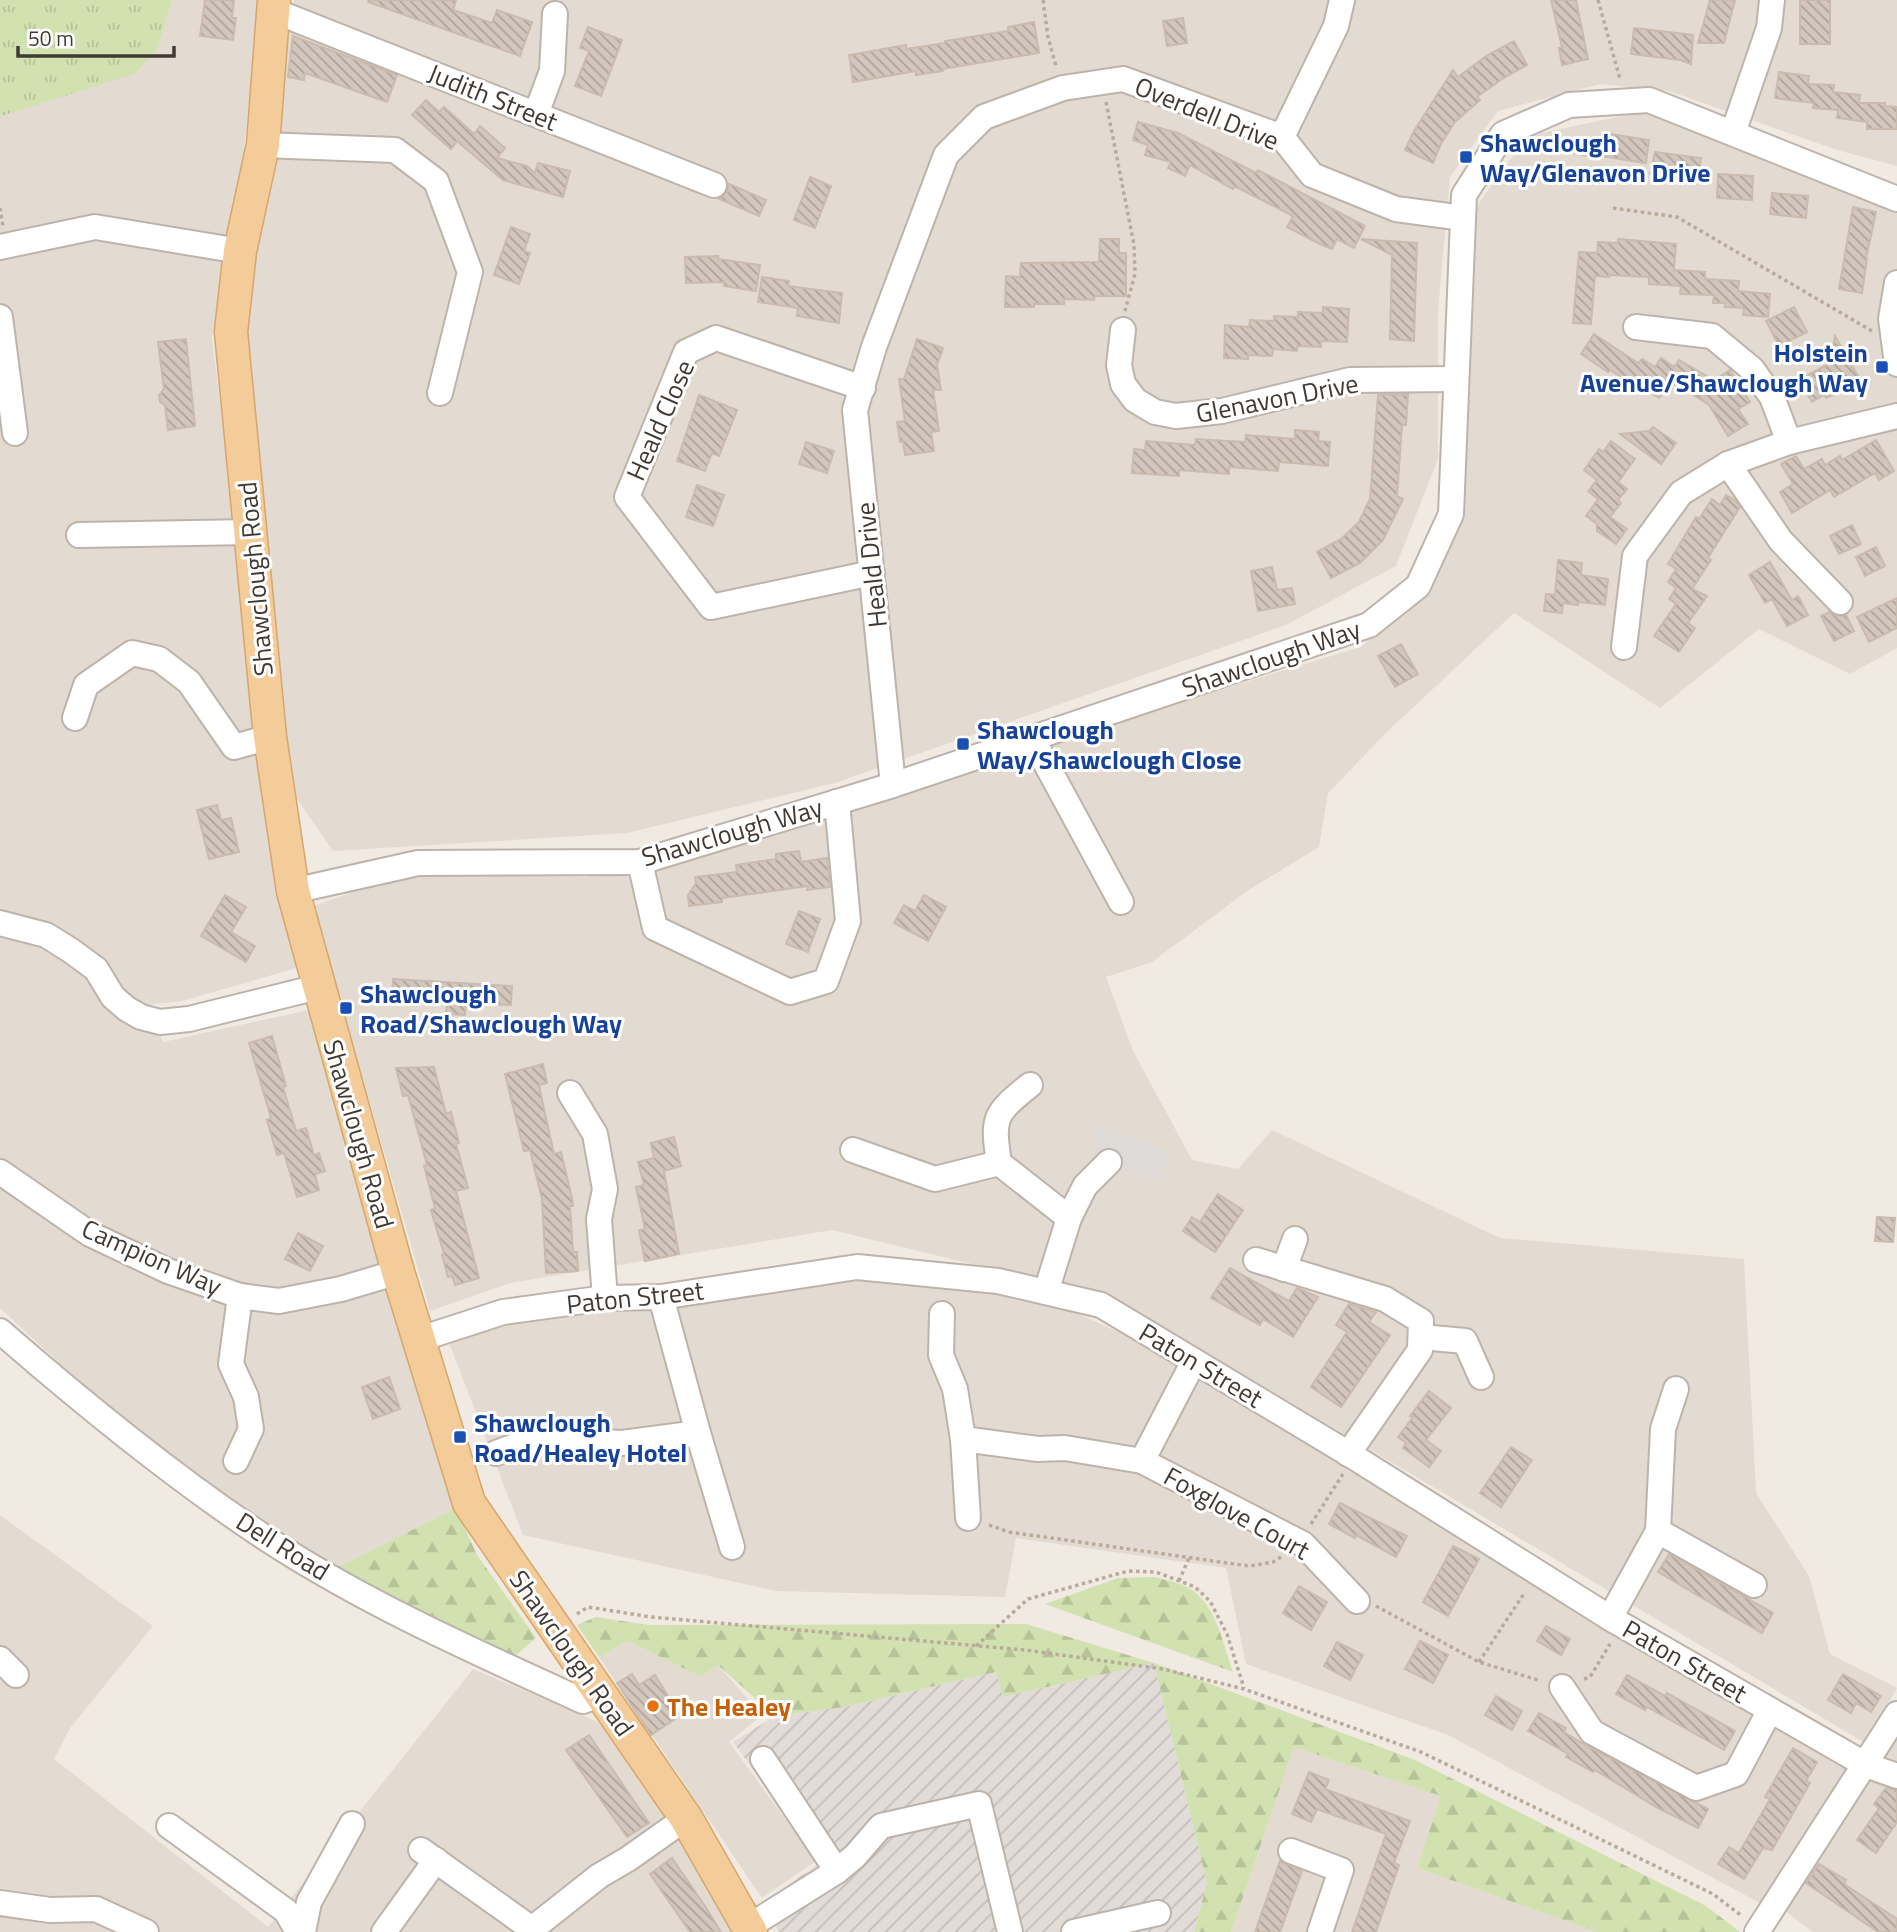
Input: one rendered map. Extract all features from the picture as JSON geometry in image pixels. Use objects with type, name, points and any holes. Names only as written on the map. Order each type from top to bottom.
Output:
[{"type":"main road","name":"Shawclough Road","points":[[273,5],[263,145],[240,251],[231,332],[270,737],[293,891],[398,1272],[469,1503],[686,1818],[750,1929]]},
{"type":"street","points":[[1282,137],[1336,26],[1342,0]]},
{"type":"street","points":[[1733,133],[1769,27],[1772,0]]},
{"type":"street","name":"Judith Street","points":[[273,5],[713,185]]},
{"type":"street","points":[[536,114],[552,71],[555,14]]},
{"type":"street","name":"Overdell Drive","points":[[874,347],[946,155],[984,117],[1063,88],[1123,79],[1282,137],[1312,175],[1396,209],[1463,218]]},
{"type":"street","name":"Shawclough Way","points":[[293,891],[418,863],[640,862],[893,785],[1369,625],[1418,586],[1451,514],[1464,195],[1503,134],[1569,104],[1649,100],[1897,199]]},
{"type":"street","points":[[263,145],[395,150],[436,181],[470,272],[440,393]]},
{"type":"street","points":[[0,247],[95,227],[240,251]]},
{"type":"street","points":[[1897,283],[1891,319],[1897,364]]},
{"type":"street","points":[[0,317],[15,433]]},
{"type":"street","points":[[1636,327],[1712,336],[1752,369],[1772,397],[1789,442]]},
{"type":"street","name":"Glenavon Drive","points":[[1124,330],[1119,365],[1123,384],[1135,400],[1155,412],[1176,416],[1222,411],[1350,380],[1456,379]]},
{"type":"street","name":"Heald Close","points":[[863,388],[716,338],[686,352],[627,497],[711,607],[872,573]]},
{"type":"street","name":"Heald Drive","points":[[874,347],[855,410],[893,785]]},
{"type":"street","points":[[1624,647],[1635,556],[1681,493],[1728,464],[1789,442],[1897,416]]},
{"type":"street","points":[[1728,464],[1781,541],[1840,603]]},
{"type":"street","points":[[79,535],[250,532]]},
{"type":"street","points":[[75,718],[86,685],[132,653],[159,659],[189,682],[234,747],[270,737]]},
{"type":"street","points":[[1032,738],[1121,902]]},
{"type":"street","points":[[640,862],[655,928],[790,992],[826,981],[848,921],[837,802]]},
{"type":"street","points":[[0,923],[46,935],[96,969],[113,997],[127,1009],[141,1017],[159,1022],[189,1019],[318,987]]},
{"type":"street","points":[[1030,1085],[1004,1106],[994,1130],[999,1163],[1069,1218]]},
{"type":"street","points":[[570,1093],[595,1134],[605,1189],[599,1219],[605,1298]]},
{"type":"street","points":[[853,1150],[935,1179],[999,1163]]},
{"type":"street","points":[[1046,1292],[1069,1218],[1085,1186],[1109,1162]]},
{"type":"street","name":"Campion Way","points":[[0,1172],[90,1234],[168,1271],[240,1296],[279,1301],[341,1289],[398,1272]]},
{"type":"street","points":[[1284,1269],[1295,1239]]},
{"type":"street","points":[[1256,1260],[1385,1299],[1421,1321],[1420,1350],[1351,1456]]},
{"type":"street","name":"Paton Street","points":[[420,1339],[503,1312],[605,1298],[661,1297],[856,1267],[998,1281],[1101,1305],[1616,1621],[1866,1765],[1897,1776]]},
{"type":"street","points":[[236,1461],[251,1429],[246,1397],[231,1364],[240,1296]]},
{"type":"street","points":[[661,1297],[732,1547]]},
{"type":"street","points":[[942,1314],[941,1355],[955,1389],[964,1439],[968,1518]]},
{"type":"street","name":"Dell Road","points":[[0,1331],[81,1401],[168,1469],[268,1539],[374,1602],[472,1651],[583,1701],[601,1694]]},
{"type":"street","points":[[1421,1337],[1465,1341],[1481,1377]]},
{"type":"street","name":"Foxglove Court","points":[[1142,1461],[1194,1361]]},
{"type":"street","points":[[1616,1621],[1658,1531],[1663,1429],[1676,1389]]},
{"type":"street","points":[[496,1453],[528,1440],[622,1443],[698,1433]]},
{"type":"street","name":"Foxglove Court","points":[[964,1439],[1038,1450],[1065,1448],[1142,1461],[1300,1542],[1357,1601]]},
{"type":"street","points":[[1658,1531],[1754,1585]]},
{"type":"street","points":[[1562,1687],[1592,1732],[1696,1788],[1736,1774],[1770,1710]]},
{"type":"street","points":[[1758,1930],[1897,1714]]},
{"type":"street","points":[[763,1759],[837,1871]]},
{"type":"street","points":[[750,1929],[837,1871],[855,1856],[881,1826],[979,1804],[1010,1932]]},
{"type":"street","points":[[384,1932],[428,1855],[532,1930],[599,1876],[686,1818]]},
{"type":"street","points":[[301,1932],[309,1902],[352,1824]]},
{"type":"street","points":[[169,1826],[286,1911],[301,1932]]},
{"type":"street","points":[[1291,1851],[1341,1870],[1320,1932]]},
{"type":"street","points":[[0,1903],[50,1910],[96,1909],[146,1932]]},
{"type":"street","points":[[1074,1932],[1158,1913]]},
{"type":"path","points":[[1043,0],[1048,37],[1063,88]]},
{"type":"path","points":[[1598,0],[1626,101]]},
{"type":"path","points":[[1102,83],[1134,245],[1135,274],[1125,311],[1124,330]]},
{"type":"path","points":[[1613,208],[1677,217],[1872,331],[1894,338]]},
{"type":"path","points":[[968,1518],[1009,1532],[1189,1558],[1248,1566],[1273,1562],[1300,1542],[1351,1456]]},
{"type":"path","points":[[1179,1581],[1189,1558]]},
{"type":"path","points":[[976,1646],[1028,1599],[1128,1571],[1156,1572],[1195,1587],[1210,1601],[1227,1634],[1244,1689]]},
{"type":"path","points":[[1479,1662],[1538,1573]]},
{"type":"path","points":[[1357,1601],[1374,1605],[1479,1662],[1562,1687],[1590,1677],[1616,1621]]},
{"type":"path","points":[[554,1629],[588,1607],[651,1617],[1025,1650],[1163,1669],[1244,1689],[1421,1752],[1713,1894],[1758,1930]]},
{"type":"shaded area","points":[[172,0],[259,0],[239,202],[212,338],[258,711],[300,967],[182,1001],[148,1005],[163,1042],[318,1008],[379,1264],[456,1508],[336,1568],[238,1506],[88,1390],[0,1308],[0,114],[2,116],[157,50]]},
{"type":"shaded area","points":[[294,0],[1897,0],[1897,166],[1837,150],[1669,91],[1600,84],[1498,111],[1450,177],[1438,311],[1438,459],[1396,566],[1286,625],[835,783],[627,833],[333,851],[293,793],[244,303]]},
{"type":"shaded area","points":[[1646,111],[1897,205],[1897,648],[1850,674],[1759,629],[1660,708],[1514,613],[1388,731],[1328,793],[1319,847],[1247,891],[1152,962],[1106,977],[1133,1051],[1192,1160],[1238,1169],[1272,1130],[1500,1238],[1744,1259],[1756,1493],[1809,1576],[1830,1654],[1897,1688],[1865,1743],[1116,1299],[832,1230],[510,1283],[430,1311],[313,906],[403,875],[586,877],[715,850],[1163,707],[1361,647],[1430,588],[1465,497],[1476,207],[1527,136]]},
{"type":"shaded area","points":[[1097,1123],[1171,1154],[1160,1182],[1091,1157]]},
{"type":"shaded area","points":[[879,1275],[1052,1302],[1156,1349],[1852,1769],[1769,1908],[1448,1735],[1246,1664],[1226,1568],[1016,1538],[1005,1597],[776,1591],[523,1535],[448,1340],[517,1323],[724,1299]]},
{"type":"shaded area","points":[[0,1515],[153,1626],[70,1728],[54,1759],[268,1927],[473,1669],[598,1722],[691,1844],[737,1932],[0,1932]]},
{"type":"shaded area","points":[[628,1641],[701,1677],[718,1665],[762,1715],[729,1742],[816,1861],[762,1898],[599,1657]]},
{"type":"shaded area","points":[[1154,1663],[1207,1883],[1194,1932],[778,1932],[767,1900],[821,1862],[733,1742],[775,1716],[844,1707],[997,1672],[1003,1697]]},
{"type":"shaded area","points":[[1897,1727],[1897,1932],[1813,1932],[1779,1906]]},
{"type":"shaded area","points":[[1294,1747],[1442,1796],[1417,1868],[1597,1932],[1231,1932]]},
{"type":"green space","points":[[0,0],[172,0],[157,50],[134,74],[2,116]]},
{"type":"green space","points":[[456,1508],[477,1555],[536,1638],[514,1657],[430,1622],[336,1568]]},
{"type":"green space","points":[[1155,1577],[1187,1587],[1205,1603],[1217,1625],[1233,1672],[1045,1604],[1118,1578]]},
{"type":"green space","points":[[596,1617],[649,1625],[1026,1624],[1154,1663],[1003,1697],[996,1672],[844,1707],[775,1716],[718,1665],[701,1677],[628,1641],[599,1657],[577,1625]]},
{"type":"green space","points":[[1154,1663],[1415,1760],[1706,1906],[1740,1932],[1597,1932],[1417,1868],[1441,1796],[1294,1747],[1231,1932],[1194,1932],[1207,1883]]},
{"type":"building","points":[[205,0],[234,0],[232,18],[236,18],[233,40],[200,36]]},
{"type":"building","points":[[456,0],[453,10],[492,23],[497,10],[532,22],[520,56],[368,2]]},
{"type":"building","points":[[1551,0],[1576,0],[1588,59],[1562,65],[1559,48],[1562,47]]},
{"type":"building","points":[[1710,0],[1735,0],[1724,43],[1698,43]]},
{"type":"building","points":[[1800,0],[1830,0],[1830,44],[1800,44]]},
{"type":"building","points":[[1183,18],[1187,43],[1167,46],[1163,21]]},
{"type":"building","points":[[1034,22],[1039,53],[942,69],[943,71],[916,75],[916,71],[853,82],[849,55],[906,45],[906,49],[945,43],[1008,31],[1008,27]]},
{"type":"building","points":[[588,27],[622,40],[601,96],[575,86],[589,51],[580,48]]},
{"type":"building","points":[[1634,28],[1693,35],[1691,64],[1680,60],[1631,54]]},
{"type":"building","points":[[293,36],[397,75],[387,102],[305,73],[304,80],[288,77]]},
{"type":"building","points":[[1514,41],[1527,65],[1477,97],[1480,100],[1455,122],[1433,163],[1405,150],[1453,70],[1458,77],[1486,56]]},
{"type":"building","points":[[1779,72],[1809,76],[1808,84],[1834,85],[1833,92],[1860,95],[1859,103],[1885,103],[1885,106],[1897,107],[1897,129],[1867,129],[1867,122],[1837,118],[1838,110],[1813,108],[1814,103],[1775,98]]},
{"type":"building","points":[[426,100],[439,112],[444,107],[474,134],[480,126],[505,148],[497,158],[527,166],[535,173],[538,163],[570,171],[563,197],[503,180],[457,141],[451,149],[412,115]]},
{"type":"building","points":[[1138,122],[1178,133],[1256,173],[1258,170],[1365,226],[1354,248],[1337,239],[1332,249],[1320,244],[1287,227],[1293,216],[1264,201],[1234,186],[1233,189],[1190,165],[1185,176],[1168,168],[1171,162],[1145,155],[1148,145],[1133,140]]},
{"type":"building","points":[[1604,133],[1649,140],[1646,163],[1600,156]]},
{"type":"building","points":[[1577,137],[1597,141],[1594,157],[1574,153]]},
{"type":"building","points":[[1655,152],[1701,158],[1698,180],[1650,174]]},
{"type":"building","points":[[1718,174],[1753,176],[1752,200],[1717,198]]},
{"type":"building","points":[[810,177],[831,186],[815,228],[794,220]]},
{"type":"building","points":[[729,184],[766,200],[759,216],[719,199],[727,191]]},
{"type":"building","points":[[1772,193],[1808,196],[1806,218],[1770,214]]},
{"type":"building","points":[[1853,207],[1876,212],[1862,293],[1839,289]]},
{"type":"building","points":[[511,227],[530,234],[524,251],[530,253],[519,284],[494,275]]},
{"type":"building","points":[[1100,239],[1119,239],[1119,253],[1126,253],[1126,296],[1095,296],[1094,300],[1064,299],[1064,304],[1005,307],[1006,276],[1020,277],[1021,263],[1099,262]]},
{"type":"building","points":[[1361,239],[1417,243],[1414,341],[1390,339],[1392,255]]},
{"type":"building","points":[[1618,239],[1676,244],[1674,270],[1705,272],[1705,279],[1739,281],[1738,291],[1770,294],[1768,317],[1743,315],[1744,308],[1713,303],[1714,295],[1680,294],[1681,286],[1649,284],[1649,277],[1609,275],[1595,276],[1591,324],[1573,323],[1579,252],[1597,253],[1598,242],[1618,243]]},
{"type":"building","points":[[718,256],[718,259],[760,265],[756,291],[724,286],[724,282],[686,283],[685,257]]},
{"type":"building","points":[[762,277],[789,281],[788,286],[842,293],[839,323],[797,316],[798,308],[758,302]]},
{"type":"building","points":[[1323,307],[1349,309],[1347,342],[1321,341],[1321,347],[1297,346],[1297,351],[1273,349],[1272,356],[1224,358],[1225,325],[1249,327],[1250,320],[1274,321],[1274,316],[1298,317],[1298,312],[1323,313]]},
{"type":"building","points":[[1794,307],[1807,332],[1779,346],[1766,321]]},
{"type":"building","points":[[1594,334],[1638,363],[1642,359],[1655,367],[1661,358],[1674,367],[1679,360],[1714,380],[1730,370],[1750,402],[1738,409],[1748,424],[1728,436],[1709,405],[1675,383],[1668,395],[1664,392],[1659,398],[1610,370],[1608,372],[1581,354]]},
{"type":"building","points":[[1835,336],[1861,381],[1812,402],[1799,380],[1830,363]]},
{"type":"building","points":[[186,339],[195,426],[168,430],[165,405],[160,402],[159,395],[164,389],[158,342]]},
{"type":"building","points":[[917,339],[943,348],[937,365],[941,390],[933,390],[939,431],[931,432],[934,451],[905,455],[897,422],[905,421],[899,379],[904,379]]},
{"type":"building","points":[[1408,394],[1406,425],[1402,425],[1397,496],[1403,499],[1383,540],[1360,563],[1331,578],[1317,552],[1341,539],[1359,522],[1370,499],[1378,395]]},
{"type":"building","points":[[699,395],[737,410],[719,456],[712,453],[705,471],[677,461]]},
{"type":"building","points":[[1653,427],[1676,443],[1661,464],[1620,434],[1649,431]]},
{"type":"building","points":[[1295,430],[1319,432],[1318,441],[1330,442],[1328,466],[1279,462],[1278,471],[1229,467],[1229,474],[1179,470],[1179,476],[1132,473],[1134,449],[1145,450],[1146,441],[1195,445],[1196,439],[1245,442],[1246,435],[1295,439]]},
{"type":"building","points":[[1876,440],[1894,471],[1879,480],[1875,473],[1834,497],[1830,490],[1792,513],[1780,492],[1793,484],[1781,464],[1796,456],[1804,469],[1822,459],[1825,465],[1840,456],[1842,460]]},
{"type":"building","points":[[1611,441],[1635,459],[1618,482],[1627,489],[1618,500],[1621,503],[1610,517],[1627,529],[1616,544],[1597,531],[1597,524],[1586,516],[1598,499],[1588,491],[1597,480],[1584,470],[1599,449],[1603,452]]},
{"type":"building","points":[[806,442],[834,451],[827,473],[799,464]]},
{"type":"building","points":[[697,485],[724,495],[713,526],[686,517]]},
{"type":"building","points":[[1726,495],[1740,507],[1692,589],[1707,596],[1688,623],[1695,628],[1679,652],[1654,636],[1676,604],[1669,599],[1676,588],[1668,582],[1676,569],[1668,564],[1696,517],[1699,519],[1712,499],[1720,505]]},
{"type":"building","points":[[1852,525],[1861,544],[1839,554],[1830,536]]},
{"type":"building","points":[[1876,547],[1885,566],[1865,576],[1856,557]]},
{"type":"building","points":[[1558,560],[1582,563],[1581,575],[1608,579],[1605,605],[1563,603],[1562,613],[1544,611],[1546,594],[1555,595]]},
{"type":"building","points":[[1770,562],[1792,600],[1798,596],[1808,615],[1787,626],[1772,599],[1765,603],[1749,575]]},
{"type":"building","points":[[1272,567],[1277,590],[1292,588],[1295,604],[1258,611],[1251,571]]},
{"type":"building","points":[[1897,598],[1897,628],[1869,642],[1857,617]]},
{"type":"building","points":[[1829,612],[1837,616],[1846,615],[1854,631],[1834,641],[1821,616]]},
{"type":"building","points":[[1401,644],[1418,674],[1395,687],[1378,656]]},
{"type":"building","points":[[217,805],[221,820],[231,818],[239,852],[209,859],[197,810]]},
{"type":"building","points":[[799,851],[801,862],[827,858],[830,887],[807,890],[808,886],[722,898],[722,902],[689,906],[688,895],[696,883],[695,877],[737,872],[736,865],[776,859],[776,854]]},
{"type":"building","points":[[225,895],[246,907],[231,932],[255,946],[246,962],[201,936]]},
{"type":"building","points":[[924,895],[946,907],[928,941],[894,923],[904,905],[915,911]]},
{"type":"building","points":[[799,911],[820,919],[808,952],[786,944]]},
{"type":"building","points":[[393,979],[512,986],[511,1005],[466,1003],[465,1015],[446,1014],[447,1003],[392,999]]},
{"type":"building","points":[[272,1036],[296,1131],[306,1128],[314,1155],[319,1153],[325,1171],[315,1174],[319,1190],[297,1197],[284,1153],[277,1155],[267,1120],[271,1118],[249,1043]]},
{"type":"building","points":[[543,1064],[547,1083],[539,1085],[554,1154],[561,1152],[572,1198],[573,1206],[570,1206],[573,1252],[577,1252],[578,1271],[546,1273],[542,1199],[530,1150],[524,1151],[505,1074]]},
{"type":"building","points":[[434,1067],[446,1114],[451,1112],[459,1143],[456,1144],[468,1188],[456,1191],[479,1278],[455,1285],[452,1276],[448,1277],[442,1255],[444,1254],[431,1210],[435,1208],[424,1166],[427,1165],[408,1095],[403,1096],[396,1068]]},
{"type":"building","points":[[674,1137],[681,1166],[664,1171],[679,1254],[645,1261],[639,1230],[645,1229],[636,1187],[644,1185],[638,1162],[654,1158],[651,1143]]},
{"type":"building","points":[[1218,1194],[1243,1210],[1215,1252],[1183,1231],[1192,1217],[1200,1222]]},
{"type":"building","points":[[1877,1217],[1895,1218],[1893,1242],[1875,1241]]},
{"type":"building","points":[[298,1233],[323,1246],[310,1271],[285,1259]]},
{"type":"building","points":[[1230,1268],[1289,1301],[1297,1288],[1318,1297],[1293,1337],[1263,1319],[1260,1325],[1211,1298]]},
{"type":"building","points":[[1349,1304],[1376,1312],[1369,1322],[1390,1335],[1341,1407],[1311,1387],[1347,1332],[1336,1325]]},
{"type":"building","points":[[389,1377],[400,1409],[373,1419],[362,1387]]},
{"type":"building","points":[[1429,1391],[1451,1408],[1426,1440],[1441,1451],[1429,1467],[1403,1448],[1406,1443],[1398,1437]]},
{"type":"building","points":[[1511,1447],[1532,1460],[1501,1507],[1480,1493]]},
{"type":"building","points":[[1340,1503],[1407,1536],[1396,1557],[1329,1524]]},
{"type":"building","points":[[1453,1546],[1479,1559],[1448,1616],[1423,1602]]},
{"type":"building","points":[[1669,1554],[1773,1613],[1762,1633],[1658,1572]]},
{"type":"building","points":[[1299,1586],[1327,1602],[1311,1630],[1283,1613]]},
{"type":"building","points":[[1546,1626],[1570,1639],[1561,1655],[1537,1641]]},
{"type":"building","points":[[1420,1641],[1448,1655],[1433,1683],[1405,1669]]},
{"type":"building","points":[[1337,1642],[1363,1655],[1350,1680],[1324,1666]]},
{"type":"building","name":"The Healey","points":[[632,1674],[639,1685],[655,1675],[680,1716],[651,1735],[617,1683]]},
{"type":"building","points":[[1843,1674],[1881,1696],[1871,1712],[1856,1703],[1851,1713],[1828,1700]]},
{"type":"building","points":[[1627,1675],[1665,1696],[1667,1693],[1735,1731],[1724,1750],[1647,1707],[1645,1710],[1616,1694]]},
{"type":"building","points":[[1496,1696],[1522,1711],[1512,1730],[1485,1715]]},
{"type":"building","points":[[1539,1713],[1566,1728],[1564,1732],[1585,1745],[1708,1809],[1698,1828],[1658,1808],[1595,1770],[1593,1772],[1566,1757],[1568,1754],[1528,1731]]},
{"type":"building","points":[[589,1735],[649,1823],[627,1837],[566,1750]]},
{"type":"building","points":[[1793,1748],[1817,1762],[1806,1781],[1810,1783],[1772,1850],[1763,1848],[1744,1879],[1718,1864],[1729,1847],[1739,1853],[1770,1799],[1765,1797]]},
{"type":"building","points":[[1309,1772],[1329,1780],[1325,1789],[1410,1821],[1394,1863],[1399,1865],[1376,1932],[1352,1932],[1386,1834],[1317,1809],[1311,1822],[1292,1814]]},
{"type":"building","points":[[1886,1788],[1897,1790],[1897,1822],[1876,1853],[1857,1840],[1879,1808],[1874,1804]]},
{"type":"building","points":[[672,1858],[721,1932],[690,1932],[650,1874]]},
{"type":"building","points":[[1280,1861],[1302,1871],[1280,1932],[1255,1932]]},
{"type":"building","points":[[1819,1864],[1846,1880],[1844,1884],[1897,1919],[1897,1932],[1878,1932],[1806,1883]]},
{"type":"place","name":"Shawclough Way/Glenavon Drive","points":[[1466,157]]},
{"type":"place","name":"Holstein Avenue/Shawclough Way","points":[[1882,367]]},
{"type":"place","name":"Shawclough Way/Shawclough Close","points":[[963,744]]},
{"type":"place","name":"Shawclough Road/Shawclough Way","points":[[346,1008]]},
{"type":"place","name":"Shawclough Road/Healey Hotel","points":[[460,1437]]},
{"type":"place","name":"The Healey","points":[[653,1706]]}]
